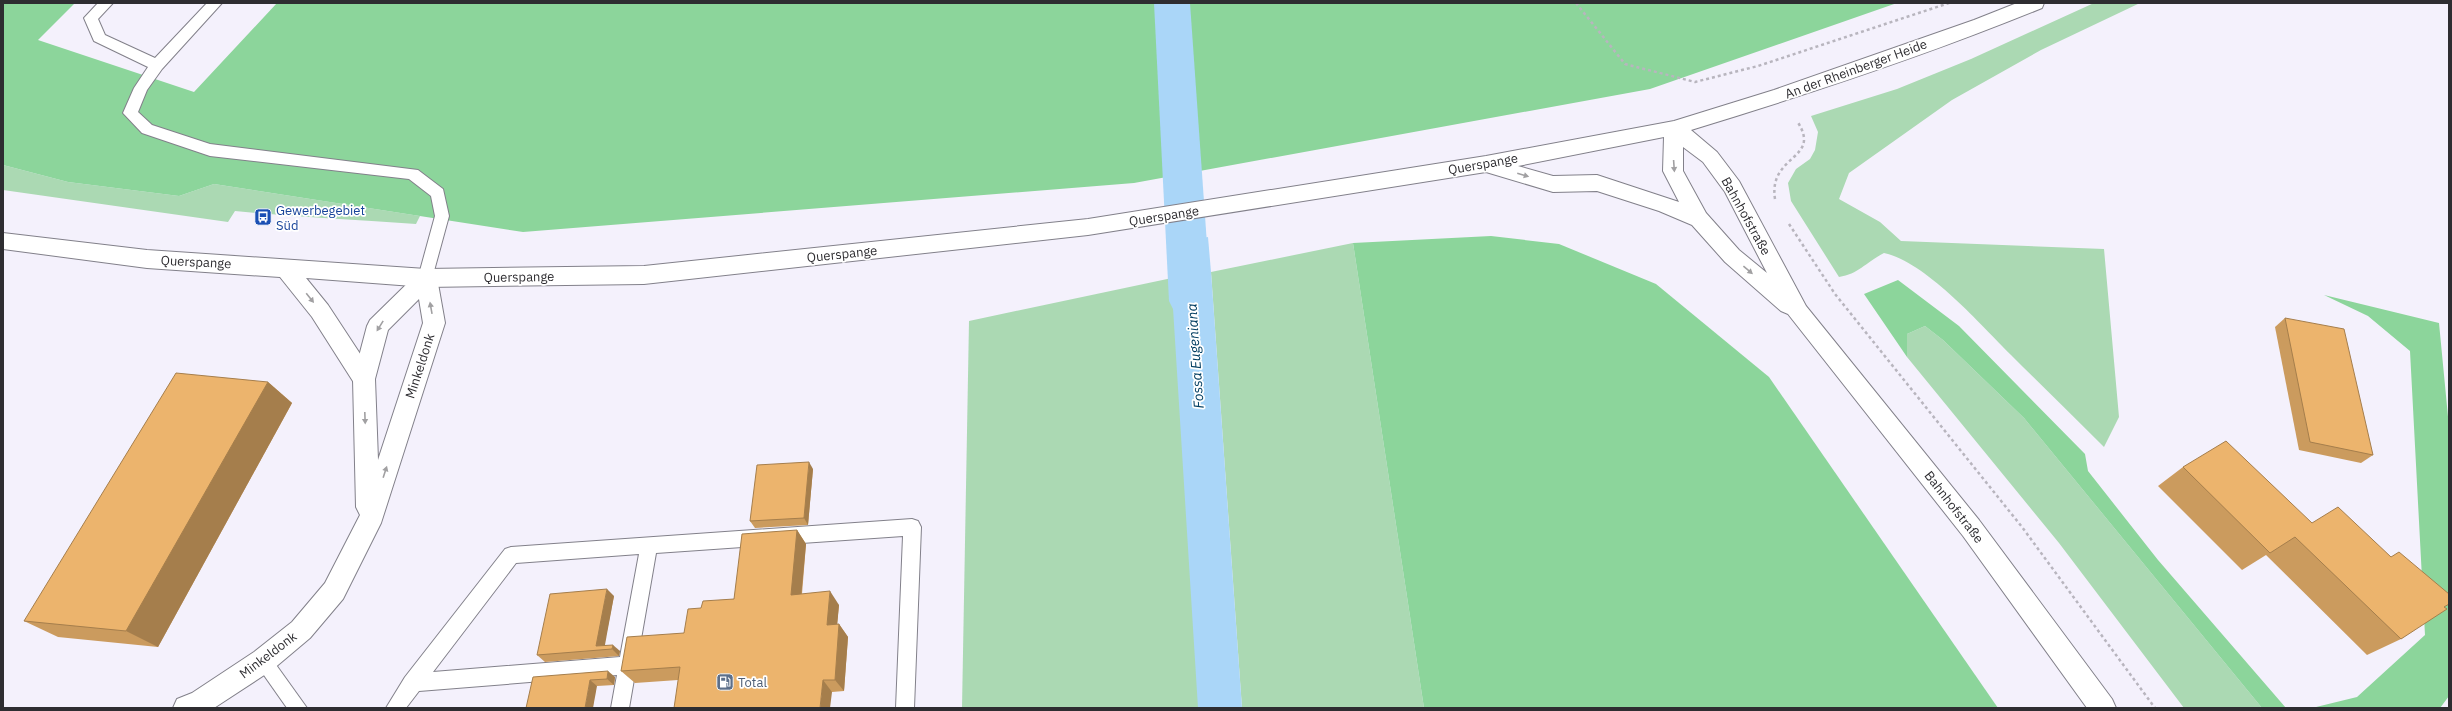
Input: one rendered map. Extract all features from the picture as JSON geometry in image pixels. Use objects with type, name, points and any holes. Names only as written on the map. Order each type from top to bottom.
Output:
[{"type":"street","name":"An der Rheinberger Heide","points":[[1674,128],[1780,96],[1981,24],[2034,3]]},
{"type":"street","name":"Querspange","points":[[3,241],[147,259],[426,278],[644,275],[1088,227],[1486,164],[1674,128]]},
{"type":"street","name":"Bahnhofstraße","points":[[1674,128],[1673,171],[1699,219],[1732,256],[1798,312]]},
{"type":"street","name":"Bahnhofstraße","points":[[1674,128],[1710,157],[1732,187],[1798,312],[1971,528],[2103,708]]},
{"type":"street","points":[[1486,164],[1552,184],[1597,183],[1666,205],[1699,219]]},
{"type":"street","points":[[285,268],[320,311],[364,379]]},
{"type":"street","name":"Minkeldonk","points":[[369,523],[364,379],[378,326],[426,278]]},
{"type":"street","name":"Minkeldonk","points":[[186,708],[201,702],[263,661],[301,630],[334,591],[369,523],[434,323],[426,278]]},
{"type":"lane","points":[[106,3],[91,18],[99,38],[157,65]]},
{"type":"lane","points":[[215,3],[157,65],[141,88],[130,113],[147,129],[210,150],[413,174],[438,193],[442,216],[426,278]]},
{"type":"lane","points":[[395,708],[412,683],[511,555],[912,527],[905,708]]},
{"type":"lane","points":[[620,708],[649,545]]},
{"type":"lane","points":[[263,661],[298,708]]},
{"type":"lane","points":[[412,683],[628,665]]},
{"type":"path","points":[[1576,3],[1625,64],[1695,82],[1758,66],[1949,3]]},
{"type":"path","points":[[1758,66],[1805,133],[1803,147],[1776,175],[1772,189],[1777,205]]},
{"type":"path","points":[[1785,218],[1835,294],[2022,527],[2155,708]]},
{"type":"green space","points":[[3,3],[75,3],[38,40],[194,92],[277,3],[1897,3],[1650,89],[1134,183],[523,232],[214,184],[179,196],[68,182],[3,165]]},
{"type":"green space","points":[[2094,3],[2140,3],[2041,50],[1952,100],[1849,173],[1839,199],[1880,222],[1901,241],[2104,249],[2119,417],[2104,447],[1968,311],[1917,268],[1884,253],[1852,273],[1839,277],[1791,201],[1788,183],[1796,169],[1810,159],[1815,150],[1818,132],[1811,116],[1897,89],[1971,59]]},
{"type":"green space","points":[[3,165],[68,182],[179,196],[214,184],[420,216],[416,224],[235,211],[228,222],[3,190]]},
{"type":"green space","points":[[1491,236],[1559,244],[1656,284],[1769,377],[1998,708],[1424,708],[1353,243]]},
{"type":"green space","points":[[1353,243],[1424,708],[1242,708],[1211,272]]},
{"type":"green space","points":[[1172,278],[1199,708],[962,708],[969,321]]},
{"type":"green space","points":[[1898,280],[1959,326],[2085,454],[2088,471],[2158,560],[2286,708],[2262,708],[2024,418],[1943,340],[1925,326],[1907,334],[1907,357],[1864,294]]},
{"type":"green space","points":[[2324,295],[2439,323],[2449,427],[2449,696],[2440,708],[2312,708],[2357,697],[2425,635],[2410,351],[2368,316]]},
{"type":"green space","points":[[1925,326],[1943,340],[2024,418],[2262,708],[2184,708],[2059,543],[1907,357],[1907,334]]},
{"type":"water","points":[[1208,237],[1242,708],[1198,708],[1169,244]]},
{"type":"building","points":[[2285,318],[2344,329],[2373,455],[2310,442]]},
{"type":"building","points":[[176,373],[268,382],[126,631],[24,621]]},
{"type":"building","points":[[2226,441],[2312,523],[2338,507],[2391,557],[2399,552],[2449,594],[2449,604],[2444,607],[2447,609],[2401,639],[2295,537],[2270,553],[2183,467]]},
{"type":"building","points":[[809,462],[804,518],[750,521],[757,465]]},
{"type":"building","points":[[797,530],[791,595],[830,591],[827,625],[839,624],[835,680],[823,680],[820,708],[674,708],[680,667],[621,671],[627,637],[684,633],[688,609],[701,608],[703,601],[734,599],[742,534]]},
{"type":"building","points":[[607,589],[596,646],[613,645],[612,649],[537,655],[550,594]]},
{"type":"building","points":[[608,671],[607,679],[590,680],[585,708],[526,708],[533,677]]},
{"type":"waterway","name":"Fossa Eugeniana","points":[[1172,3],[1190,301]]},
{"type":"place","name":"Gewerbegebiet Süd","points":[[263,217]]},
{"type":"place","name":"Total","points":[[725,682]]}]
